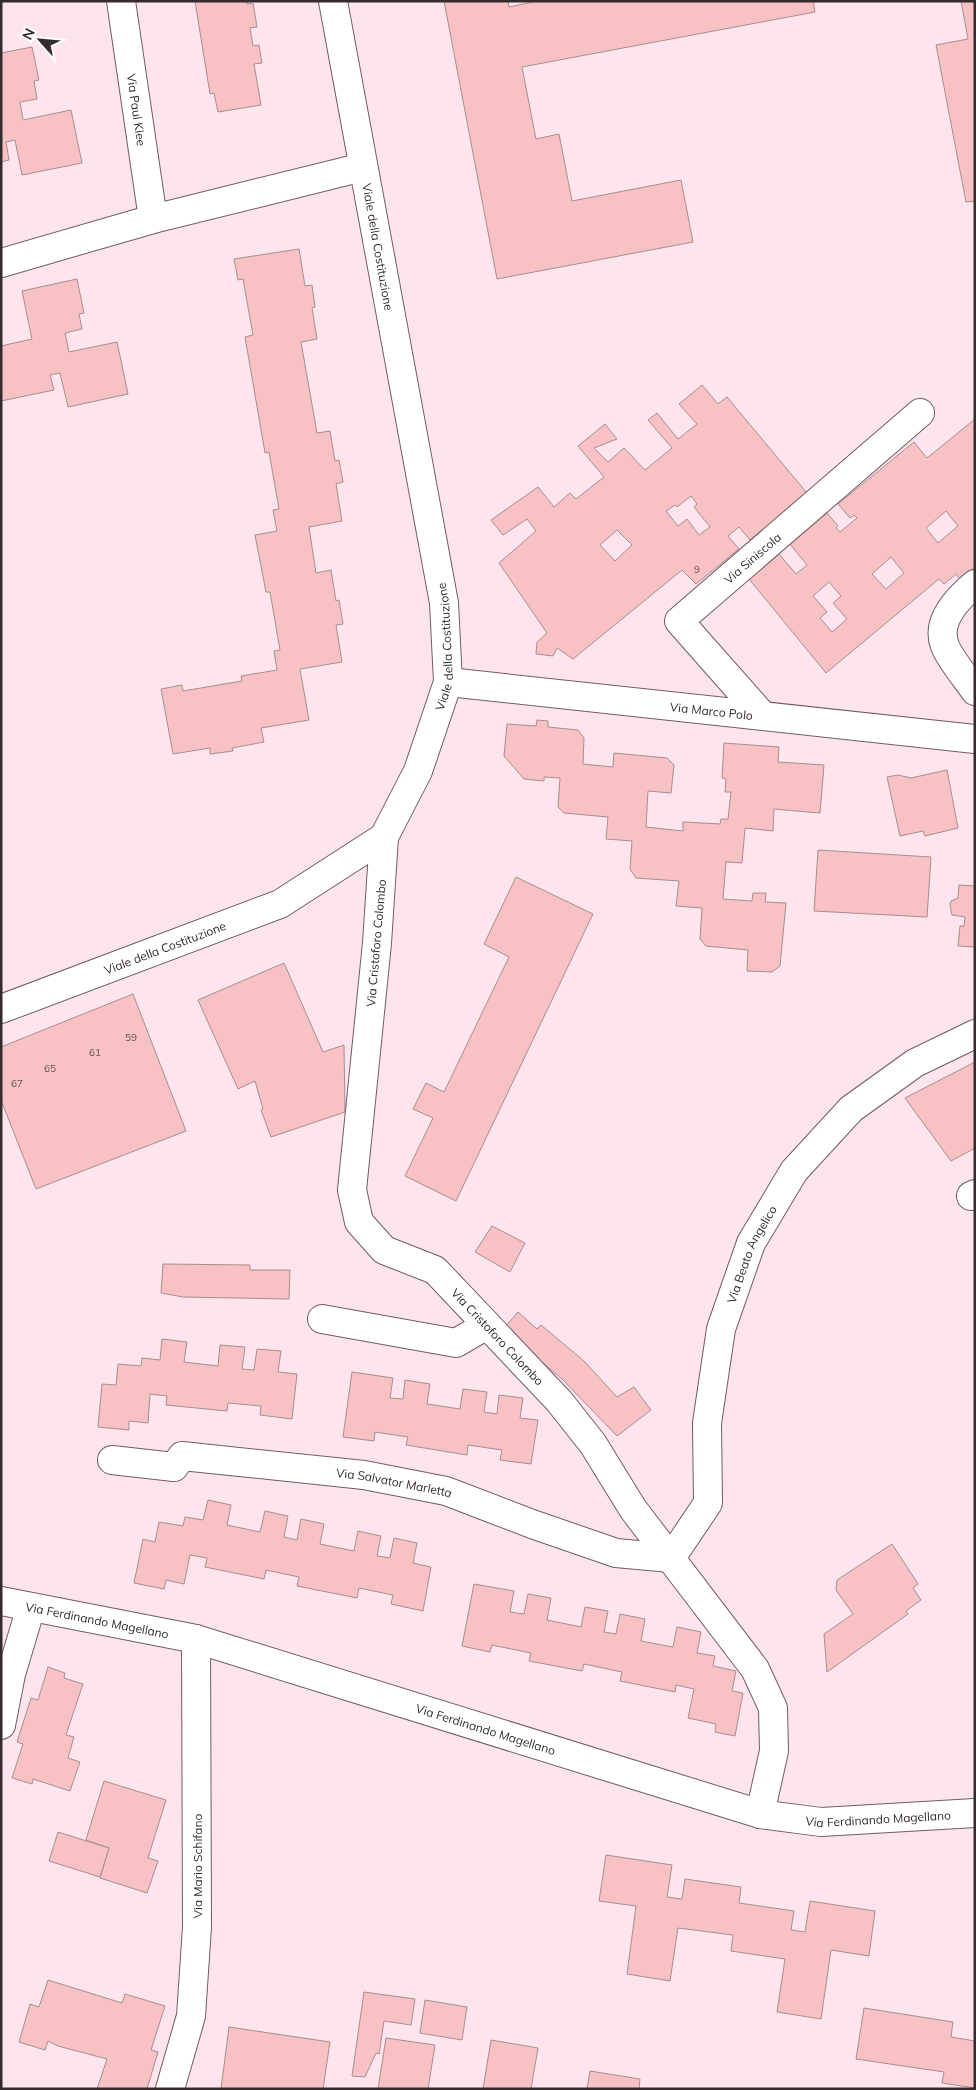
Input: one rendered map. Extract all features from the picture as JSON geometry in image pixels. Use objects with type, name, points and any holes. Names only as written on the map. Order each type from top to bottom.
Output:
[{"type":"street","name":"Via Paul Klee","points":[[121,1],[152,219]]},
{"type":"street","name":"Viale della Costituzione","points":[[1,1009],[280,904],[384,837],[418,771],[448,682],[444,603],[333,1]]},
{"type":"street","points":[[1,263],[152,219],[364,167]]},
{"type":"street","name":"Via Siniscola","points":[[762,716],[679,621],[920,413]]},
{"type":"street","points":[[975,584],[960,597],[943,622],[944,645],[975,691]]},
{"type":"street","name":"Via Marco Polo","points":[[448,682],[975,739]]},
{"type":"street","name":"Via Cristoforo Colombo","points":[[384,837],[377,943],[352,1190],[359,1222],[384,1250],[435,1270],[559,1401],[593,1444],[633,1509],[755,1669],[773,1708],[774,1751],[760,1814]]},
{"type":"street","name":"Via Beato Angelico","points":[[671,1558],[708,1503],[707,1423],[722,1329],[751,1243],[794,1171],[851,1109],[914,1063],[975,1034]]},
{"type":"street","points":[[322,1319],[456,1342],[487,1326]]},
{"type":"street","name":"Via Salvator Marletta","points":[[112,1460],[174,1467],[182,1456],[364,1476],[446,1491],[616,1554],[671,1558]]},
{"type":"street","name":"Via Ferdinando Magellano","points":[[1,1602],[196,1639],[760,1814],[820,1822],[975,1813]]},
{"type":"street","points":[[1,1725],[11,1674],[31,1607]]},
{"type":"street","name":"Via Mario Schifano","points":[[170,2089],[191,2016],[197,1927],[196,1639]]},
{"type":"building","points":[[195,1],[247,1],[247,4],[253,3],[257,27],[250,28],[253,46],[259,45],[262,63],[254,64],[261,105],[218,112],[214,93],[210,94]]},
{"type":"building","points":[[444,1],[508,1],[509,7],[537,1],[813,1],[815,12],[522,67],[536,139],[559,134],[572,201],[681,180],[693,242],[497,279]]},
{"type":"building","points":[[961,1],[975,1],[975,201],[966,202],[936,45],[968,39]]},
{"type":"building","points":[[32,47],[39,80],[34,81],[37,99],[20,102],[23,120],[71,110],[82,163],[22,175],[15,140],[6,142],[9,160],[1,162],[1,53]]},
{"type":"building","points":[[299,249],[305,286],[312,285],[315,307],[312,308],[317,339],[301,342],[317,433],[330,431],[335,461],[339,460],[343,482],[336,484],[342,521],[309,527],[316,573],[331,570],[336,601],[339,600],[343,624],[336,625],[342,662],[300,669],[309,720],[261,728],[264,742],[232,748],[233,751],[210,754],[210,748],[173,754],[161,689],[182,685],[183,691],[242,681],[241,676],[277,670],[274,651],[280,650],[270,592],[266,592],[255,535],[277,531],[273,510],[279,509],[269,452],[265,453],[245,337],[253,335],[243,279],[238,280],[234,259]]},
{"type":"building","points":[[77,279],[84,313],[79,314],[82,329],[65,333],[69,352],[117,342],[128,394],[68,407],[60,373],[50,375],[54,390],[1,401],[1,346],[32,339],[22,291]]},
{"type":"building","points":[[702,385],[718,404],[727,397],[807,493],[750,540],[739,527],[728,536],[739,549],[696,584],[682,570],[573,659],[557,648],[553,656],[536,654],[537,642],[547,633],[499,563],[536,531],[527,519],[503,535],[491,520],[538,487],[554,507],[570,493],[576,499],[604,477],[578,446],[605,424],[617,439],[594,448],[608,462],[624,448],[645,470],[672,448],[648,420],[657,413],[678,439],[697,424],[679,404]],"holes":[[[691,496],[697,504],[694,507],[710,527],[699,535],[687,519],[678,526],[666,511],[675,505],[677,507]],[[617,530],[632,545],[615,561],[600,545]]]},
{"type":"building","points":[[975,419],[975,567],[960,579],[956,574],[944,584],[939,579],[826,673],[749,579],[779,554],[796,574],[807,565],[790,544],[827,513],[838,526],[836,528],[840,532],[857,518],[854,515],[850,518],[838,504],[914,442],[927,458]],"holes":[[[946,511],[958,526],[938,543],[926,528]],[[891,557],[904,573],[886,589],[872,574]],[[829,582],[841,596],[833,603],[847,619],[832,632],[820,618],[827,612],[813,596]]]},
{"type":"building","points":[[537,720],[548,721],[548,727],[578,730],[584,738],[583,764],[613,767],[614,753],[667,758],[674,765],[671,793],[648,791],[646,827],[683,831],[683,822],[720,824],[721,819],[728,819],[731,792],[725,792],[726,779],[722,778],[724,743],[779,747],[778,762],[824,765],[820,813],[774,809],[773,831],[745,828],[742,863],[726,862],[723,899],[752,901],[753,893],[766,893],[765,902],[786,903],[780,966],[772,972],[747,971],[748,950],[706,946],[700,939],[702,908],[676,906],[679,881],[636,878],[630,869],[632,841],[606,839],[608,817],[564,813],[558,807],[560,778],[544,777],[544,781],[524,779],[504,756],[507,724],[536,726]]},
{"type":"building","points":[[947,770],[958,828],[925,836],[923,831],[900,836],[887,777],[898,775],[911,778]]},
{"type":"building","points":[[818,850],[931,857],[927,917],[814,911]]},
{"type":"building","points":[[516,877],[593,914],[456,1201],[405,1176],[433,1118],[413,1109],[426,1083],[444,1092],[509,957],[484,944]]},
{"type":"building","points":[[959,885],[975,886],[975,947],[958,946],[960,926],[964,926],[965,917],[952,915],[950,905],[951,901],[958,898]]},
{"type":"building","points":[[284,963],[323,1052],[344,1045],[345,1112],[271,1137],[261,1110],[263,1109],[255,1081],[238,1089],[198,1000]]},
{"type":"building","points":[[133,994],[186,1131],[36,1189],[1,1100],[1,1047]]},
{"type":"building","points":[[975,1062],[975,1148],[951,1161],[905,1098]]},
{"type":"building","points":[[492,1226],[525,1243],[510,1272],[475,1252]]},
{"type":"building","points":[[163,1264],[250,1265],[250,1270],[290,1270],[289,1299],[183,1297],[161,1293]]},
{"type":"building","points":[[518,1312],[537,1329],[541,1325],[584,1361],[617,1397],[634,1387],[651,1410],[617,1436],[562,1379],[523,1346],[505,1327]]},
{"type":"building","points":[[162,1339],[187,1342],[184,1362],[218,1366],[220,1345],[245,1347],[242,1369],[254,1370],[257,1349],[281,1351],[278,1372],[297,1374],[292,1419],[260,1415],[261,1406],[228,1403],[227,1411],[166,1405],[167,1396],[150,1394],[148,1423],[129,1421],[129,1430],[98,1427],[102,1384],[116,1385],[118,1364],[141,1366],[142,1358],[160,1360]]},
{"type":"building","points":[[352,1372],[393,1378],[390,1398],[403,1399],[405,1380],[430,1384],[427,1404],[460,1409],[463,1389],[487,1392],[484,1412],[497,1414],[499,1395],[523,1398],[520,1418],[538,1420],[531,1464],[500,1460],[502,1450],[468,1445],[467,1455],[406,1445],[408,1437],[375,1432],[374,1441],[343,1437]]},
{"type":"building","points":[[208,1500],[231,1505],[227,1525],[260,1532],[265,1511],[288,1516],[284,1537],[297,1540],[301,1519],[324,1524],[320,1544],[354,1551],[358,1531],[381,1536],[377,1556],[390,1558],[394,1538],[417,1543],[413,1563],[431,1567],[423,1611],[391,1604],[393,1595],[359,1588],[357,1598],[297,1586],[299,1577],[266,1570],[264,1579],[205,1567],[207,1558],[190,1555],[184,1584],[166,1580],[164,1589],[134,1583],[143,1539],[155,1542],[159,1522],[183,1526],[185,1517],[203,1520]]},
{"type":"building","points":[[892,1544],[918,1584],[913,1588],[921,1600],[906,1611],[908,1614],[827,1672],[824,1634],[853,1614],[836,1590],[837,1580]]},
{"type":"building","points":[[474,1584],[514,1591],[510,1612],[524,1614],[528,1594],[551,1598],[547,1620],[581,1627],[585,1607],[608,1611],[604,1632],[616,1634],[620,1614],[645,1619],[641,1641],[673,1647],[677,1627],[701,1632],[697,1653],[715,1656],[713,1666],[736,1671],[732,1691],[743,1693],[735,1736],[715,1732],[716,1724],[688,1718],[694,1689],[676,1685],[675,1692],[620,1681],[622,1672],[584,1664],[582,1671],[529,1661],[531,1653],[492,1645],[490,1652],[462,1646]]},
{"type":"building","points":[[48,1667],[65,1673],[64,1678],[83,1684],[66,1735],[74,1737],[68,1758],[80,1762],[70,1791],[33,1779],[32,1784],[12,1778],[23,1744],[17,1742],[31,1698],[38,1700]]},
{"type":"building","points":[[104,1781],[166,1800],[148,1858],[158,1861],[147,1893],[100,1878],[109,1848],[86,1840]]},
{"type":"building","points":[[58,1832],[109,1848],[100,1877],[49,1861]]},
{"type":"building","points":[[606,1855],[672,1865],[667,1897],[682,1899],[685,1879],[741,1887],[739,1903],[794,1911],[791,1930],[805,1932],[810,1901],[875,1911],[869,1956],[831,1950],[821,2019],[777,2012],[785,1959],[731,1951],[733,1935],[678,1928],[670,1981],[627,1974],[636,1906],[599,1901]]},
{"type":"building","points":[[48,1980],[122,2003],[125,1994],[165,2006],[151,2050],[158,2052],[147,2089],[97,2089],[107,2059],[58,2046],[48,2041],[45,2050],[19,2042],[30,2004],[39,2007]]},
{"type":"building","points":[[364,1992],[415,1999],[411,2025],[384,2021],[379,2054],[376,2053],[365,2077],[352,2076]]},
{"type":"building","points":[[425,2000],[467,2007],[462,2040],[420,2033]]},
{"type":"building","points":[[864,2008],[953,2022],[951,2037],[975,2041],[975,2088],[942,2083],[944,2072],[856,2059]]},
{"type":"building","points":[[229,2027],[330,2042],[323,2089],[221,2089]]},
{"type":"building","points":[[386,2038],[435,2045],[428,2089],[378,2089]]},
{"type":"building","points":[[491,2040],[538,2048],[531,2089],[483,2089]]},
{"type":"building","points":[[590,2071],[640,2079],[639,2089],[587,2089]]}]
